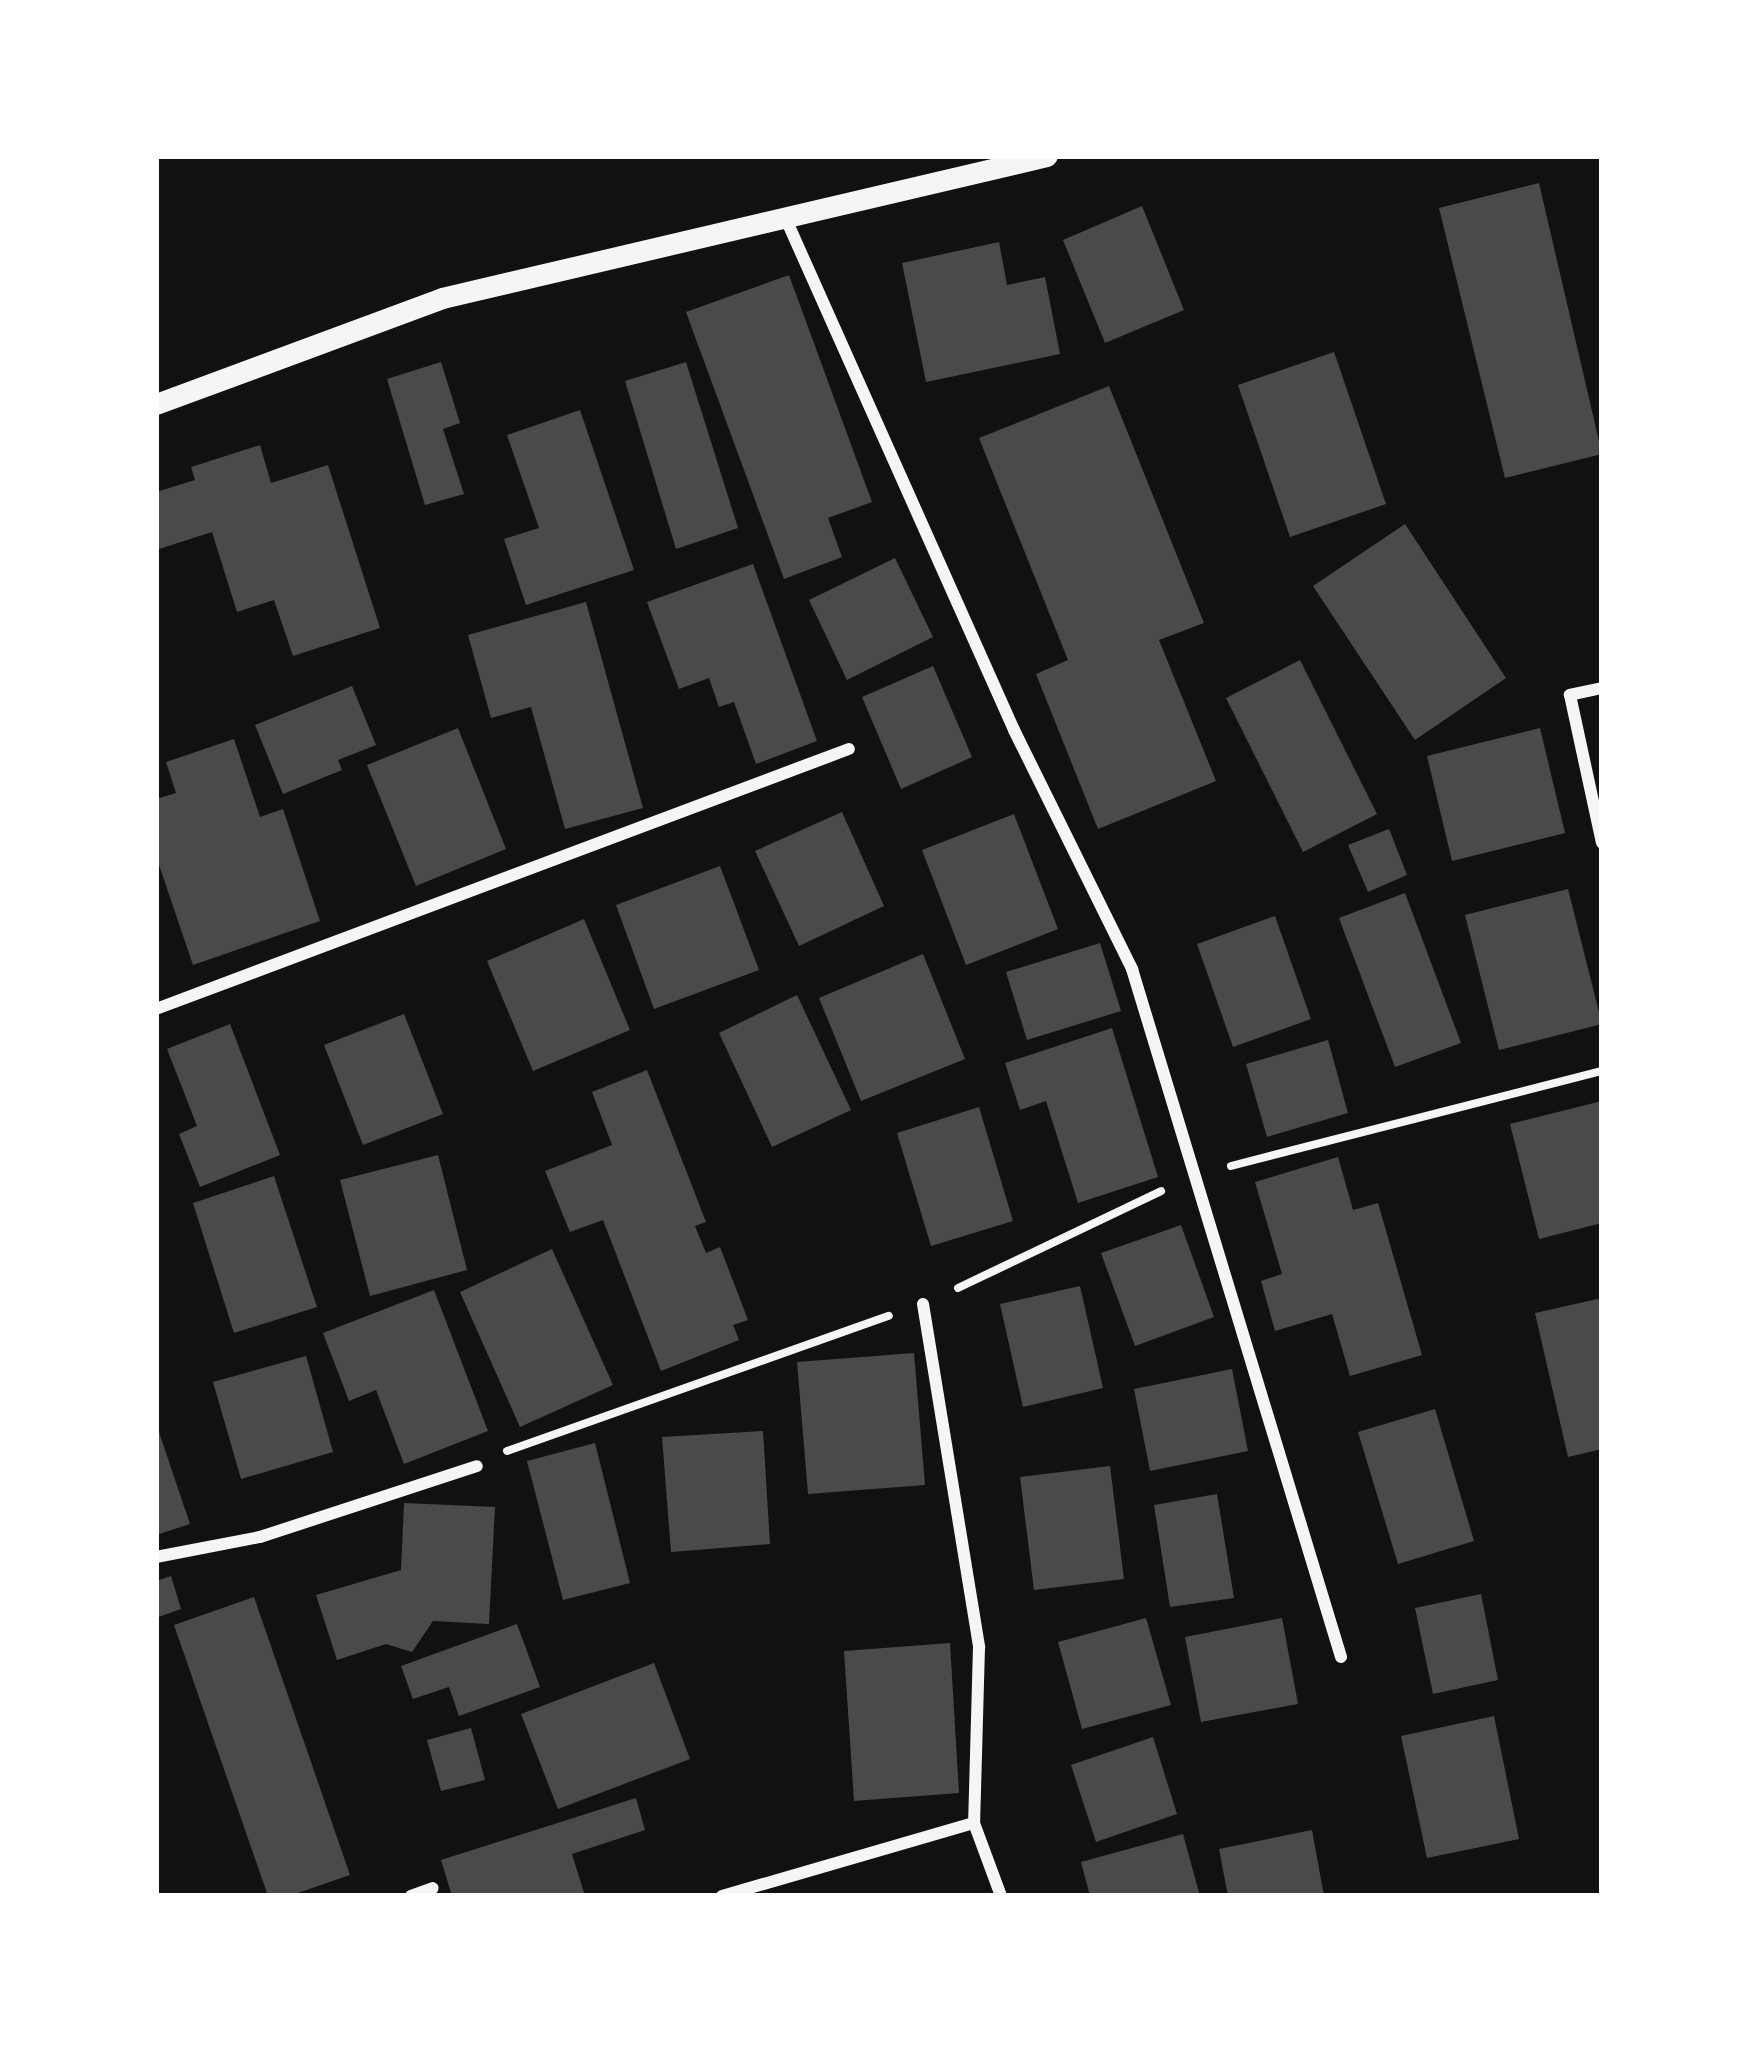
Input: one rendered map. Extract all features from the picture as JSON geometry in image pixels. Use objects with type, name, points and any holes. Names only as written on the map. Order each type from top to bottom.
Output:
[{"type":"street","points":[[156,404],[442,298],[1047,156]]},
{"type":"street","points":[[784,218],[1014,730],[1132,969],[1341,1657]]},
{"type":"street","points":[[1602,688],[1570,695],[1602,843]]},
{"type":"street","points":[[156,1009],[849,749]]},
{"type":"street","points":[[923,1304],[979,1647],[974,1823],[1001,1896]]},
{"type":"street","points":[[156,1557],[260,1537],[477,1466]]},
{"type":"street","points":[[722,1896],[974,1823]]},
{"type":"street","points":[[411,1896],[433,1888]]},
{"type":"path","points":[[477,1466],[531,1440],[923,1304],[1196,1175],[1602,1071]]},
{"type":"building","points":[[1539,183],[1602,454],[1505,478],[1439,208]]},
{"type":"building","points":[[1142,206],[1184,310],[1105,343],[1063,240]]},
{"type":"building","points":[[999,242],[1007,285],[1045,277],[1060,354],[926,382],[902,263]]},
{"type":"building","points":[[789,275],[872,502],[828,518],[842,557],[784,579],[686,312]]},
{"type":"building","points":[[1334,352],[1386,504],[1290,537],[1238,385]]},
{"type":"building","points":[[441,362],[460,423],[443,429],[464,494],[425,505],[387,379]]},
{"type":"building","points":[[686,362],[738,528],[676,549],[625,381]]},
{"type":"building","points":[[1109,386],[1204,623],[1159,640],[1216,781],[1098,829],[1036,674],[1068,660],[979,438]]},
{"type":"building","points":[[580,410],[634,570],[526,605],[504,539],[539,528],[507,435]]},
{"type":"building","points":[[260,445],[271,483],[328,465],[380,628],[293,656],[274,600],[237,612],[212,532],[156,550],[156,492],[195,480],[191,467]]},
{"type":"building","points":[[1405,524],[1506,678],[1415,740],[1313,586]]},
{"type":"building","points":[[895,558],[933,637],[847,680],[809,600]]},
{"type":"building","points":[[753,564],[817,741],[756,764],[734,702],[719,707],[709,678],[679,689],[647,602]]},
{"type":"building","points":[[586,602],[643,808],[565,829],[531,707],[491,718],[468,635]]},
{"type":"building","points":[[1300,660],[1377,814],[1303,852],[1226,698]]},
{"type":"building","points":[[933,666],[972,757],[901,789],[862,697]]},
{"type":"building","points":[[352,686],[376,745],[338,760],[342,770],[283,794],[255,725]]},
{"type":"building","points":[[458,728],[506,849],[416,886],[367,765]]},
{"type":"building","points":[[1540,728],[1565,833],[1452,861],[1427,756]]},
{"type":"building","points":[[234,739],[260,817],[283,809],[320,921],[193,965],[156,856],[156,799],[176,793],[166,762]]},
{"type":"building","points":[[842,812],[884,906],[799,946],[755,851]]},
{"type":"building","points":[[1014,814],[1058,929],[966,965],[922,850]]},
{"type":"building","points":[[1389,829],[1407,875],[1368,892],[1348,845]]},
{"type":"building","points":[[720,866],[759,970],[654,1009],[616,905]]},
{"type":"building","points":[[1568,889],[1602,1024],[1499,1050],[1465,915]]},
{"type":"building","points":[[1405,893],[1461,1043],[1395,1067],[1339,918]]},
{"type":"building","points":[[1275,916],[1311,1019],[1233,1047],[1197,944]]},
{"type":"building","points":[[584,919],[630,1030],[533,1071],[487,961]]},
{"type":"building","points":[[1100,943],[1121,1011],[1027,1040],[1006,972]]},
{"type":"building","points":[[923,954],[965,1059],[861,1101],[819,998]]},
{"type":"building","points":[[797,995],[851,1110],[772,1147],[719,1033]]},
{"type":"building","points":[[404,1014],[443,1114],[363,1145],[324,1045]]},
{"type":"building","points":[[230,1024],[280,1155],[200,1187],[179,1134],[197,1126],[167,1049]]},
{"type":"building","points":[[1112,1028],[1158,1177],[1078,1203],[1046,1101],[1020,1110],[1005,1063]]},
{"type":"building","points":[[1328,1040],[1348,1113],[1267,1137],[1246,1064]]},
{"type":"building","points":[[647,1070],[706,1222],[695,1226],[706,1253],[720,1247],[748,1320],[733,1325],[739,1340],[661,1371],[603,1220],[570,1232],[545,1171],[612,1145],[592,1092]]},
{"type":"building","points":[[1602,1101],[1602,1223],[1539,1239],[1510,1124]]},
{"type":"building","points":[[979,1107],[1013,1221],[931,1246],[897,1133]]},
{"type":"building","points":[[438,1155],[467,1270],[370,1296],[340,1180]]},
{"type":"building","points":[[1338,1157],[1353,1210],[1378,1203],[1422,1355],[1350,1376],[1332,1314],[1275,1331],[1261,1281],[1282,1274],[1255,1182]]},
{"type":"building","points":[[274,1176],[317,1307],[234,1333],[193,1203]]},
{"type":"building","points":[[1181,1225],[1214,1317],[1135,1346],[1101,1253]]},
{"type":"building","points":[[552,1249],[613,1385],[520,1427],[460,1292]]},
{"type":"building","points":[[1080,1286],[1103,1388],[1023,1407],[1000,1304]]},
{"type":"building","points":[[434,1290],[488,1431],[404,1464],[376,1390],[349,1401],[323,1333]]},
{"type":"building","points":[[1602,1298],[1602,1449],[1568,1457],[1535,1313]]},
{"type":"building","points":[[914,1353],[925,1485],[808,1494],[797,1362]]},
{"type":"building","points":[[306,1356],[333,1452],[241,1479],[213,1382]]},
{"type":"building","points":[[1232,1369],[1248,1451],[1150,1471],[1134,1389]]},
{"type":"building","points":[[1435,1409],[1474,1541],[1398,1564],[1358,1432]]},
{"type":"building","points":[[156,1423],[190,1524],[156,1535]]},
{"type":"building","points":[[763,1431],[770,1544],[671,1552],[662,1437]]},
{"type":"building","points":[[595,1443],[630,1583],[563,1600],[527,1461]]},
{"type":"building","points":[[1110,1466],[1124,1579],[1034,1590],[1020,1477]]},
{"type":"building","points":[[1217,1494],[1234,1598],[1170,1607],[1154,1505]]},
{"type":"building","points":[[404,1503],[495,1507],[489,1624],[433,1621],[412,1652],[386,1644],[337,1660],[316,1595],[401,1570]]},
{"type":"building","points":[[171,1576],[181,1609],[156,1618],[156,1581]]},
{"type":"building","points":[[1481,1594],[1498,1680],[1433,1694],[1415,1608]]},
{"type":"building","points":[[254,1597],[350,1875],[289,1896],[268,1896],[174,1625]]},
{"type":"building","points":[[1146,1618],[1171,1705],[1082,1729],[1058,1642]]},
{"type":"building","points":[[1282,1618],[1298,1704],[1201,1722],[1185,1637]]},
{"type":"building","points":[[517,1624],[540,1687],[459,1716],[449,1687],[413,1699],[401,1666]]},
{"type":"building","points":[[950,1643],[959,1793],[854,1801],[844,1651]]},
{"type":"building","points":[[654,1663],[690,1759],[558,1809],[521,1714]]},
{"type":"building","points":[[1494,1716],[1519,1839],[1427,1858],[1401,1736]]},
{"type":"building","points":[[471,1728],[485,1780],[441,1791],[427,1740]]},
{"type":"building","points":[[1153,1737],[1177,1814],[1096,1842],[1071,1765]]},
{"type":"building","points":[[636,1798],[645,1830],[572,1854],[585,1896],[452,1896],[441,1860]]},
{"type":"building","points":[[1312,1830],[1324,1896],[1228,1896],[1219,1849]]},
{"type":"building","points":[[1183,1834],[1200,1896],[1090,1896],[1081,1862]]}]
